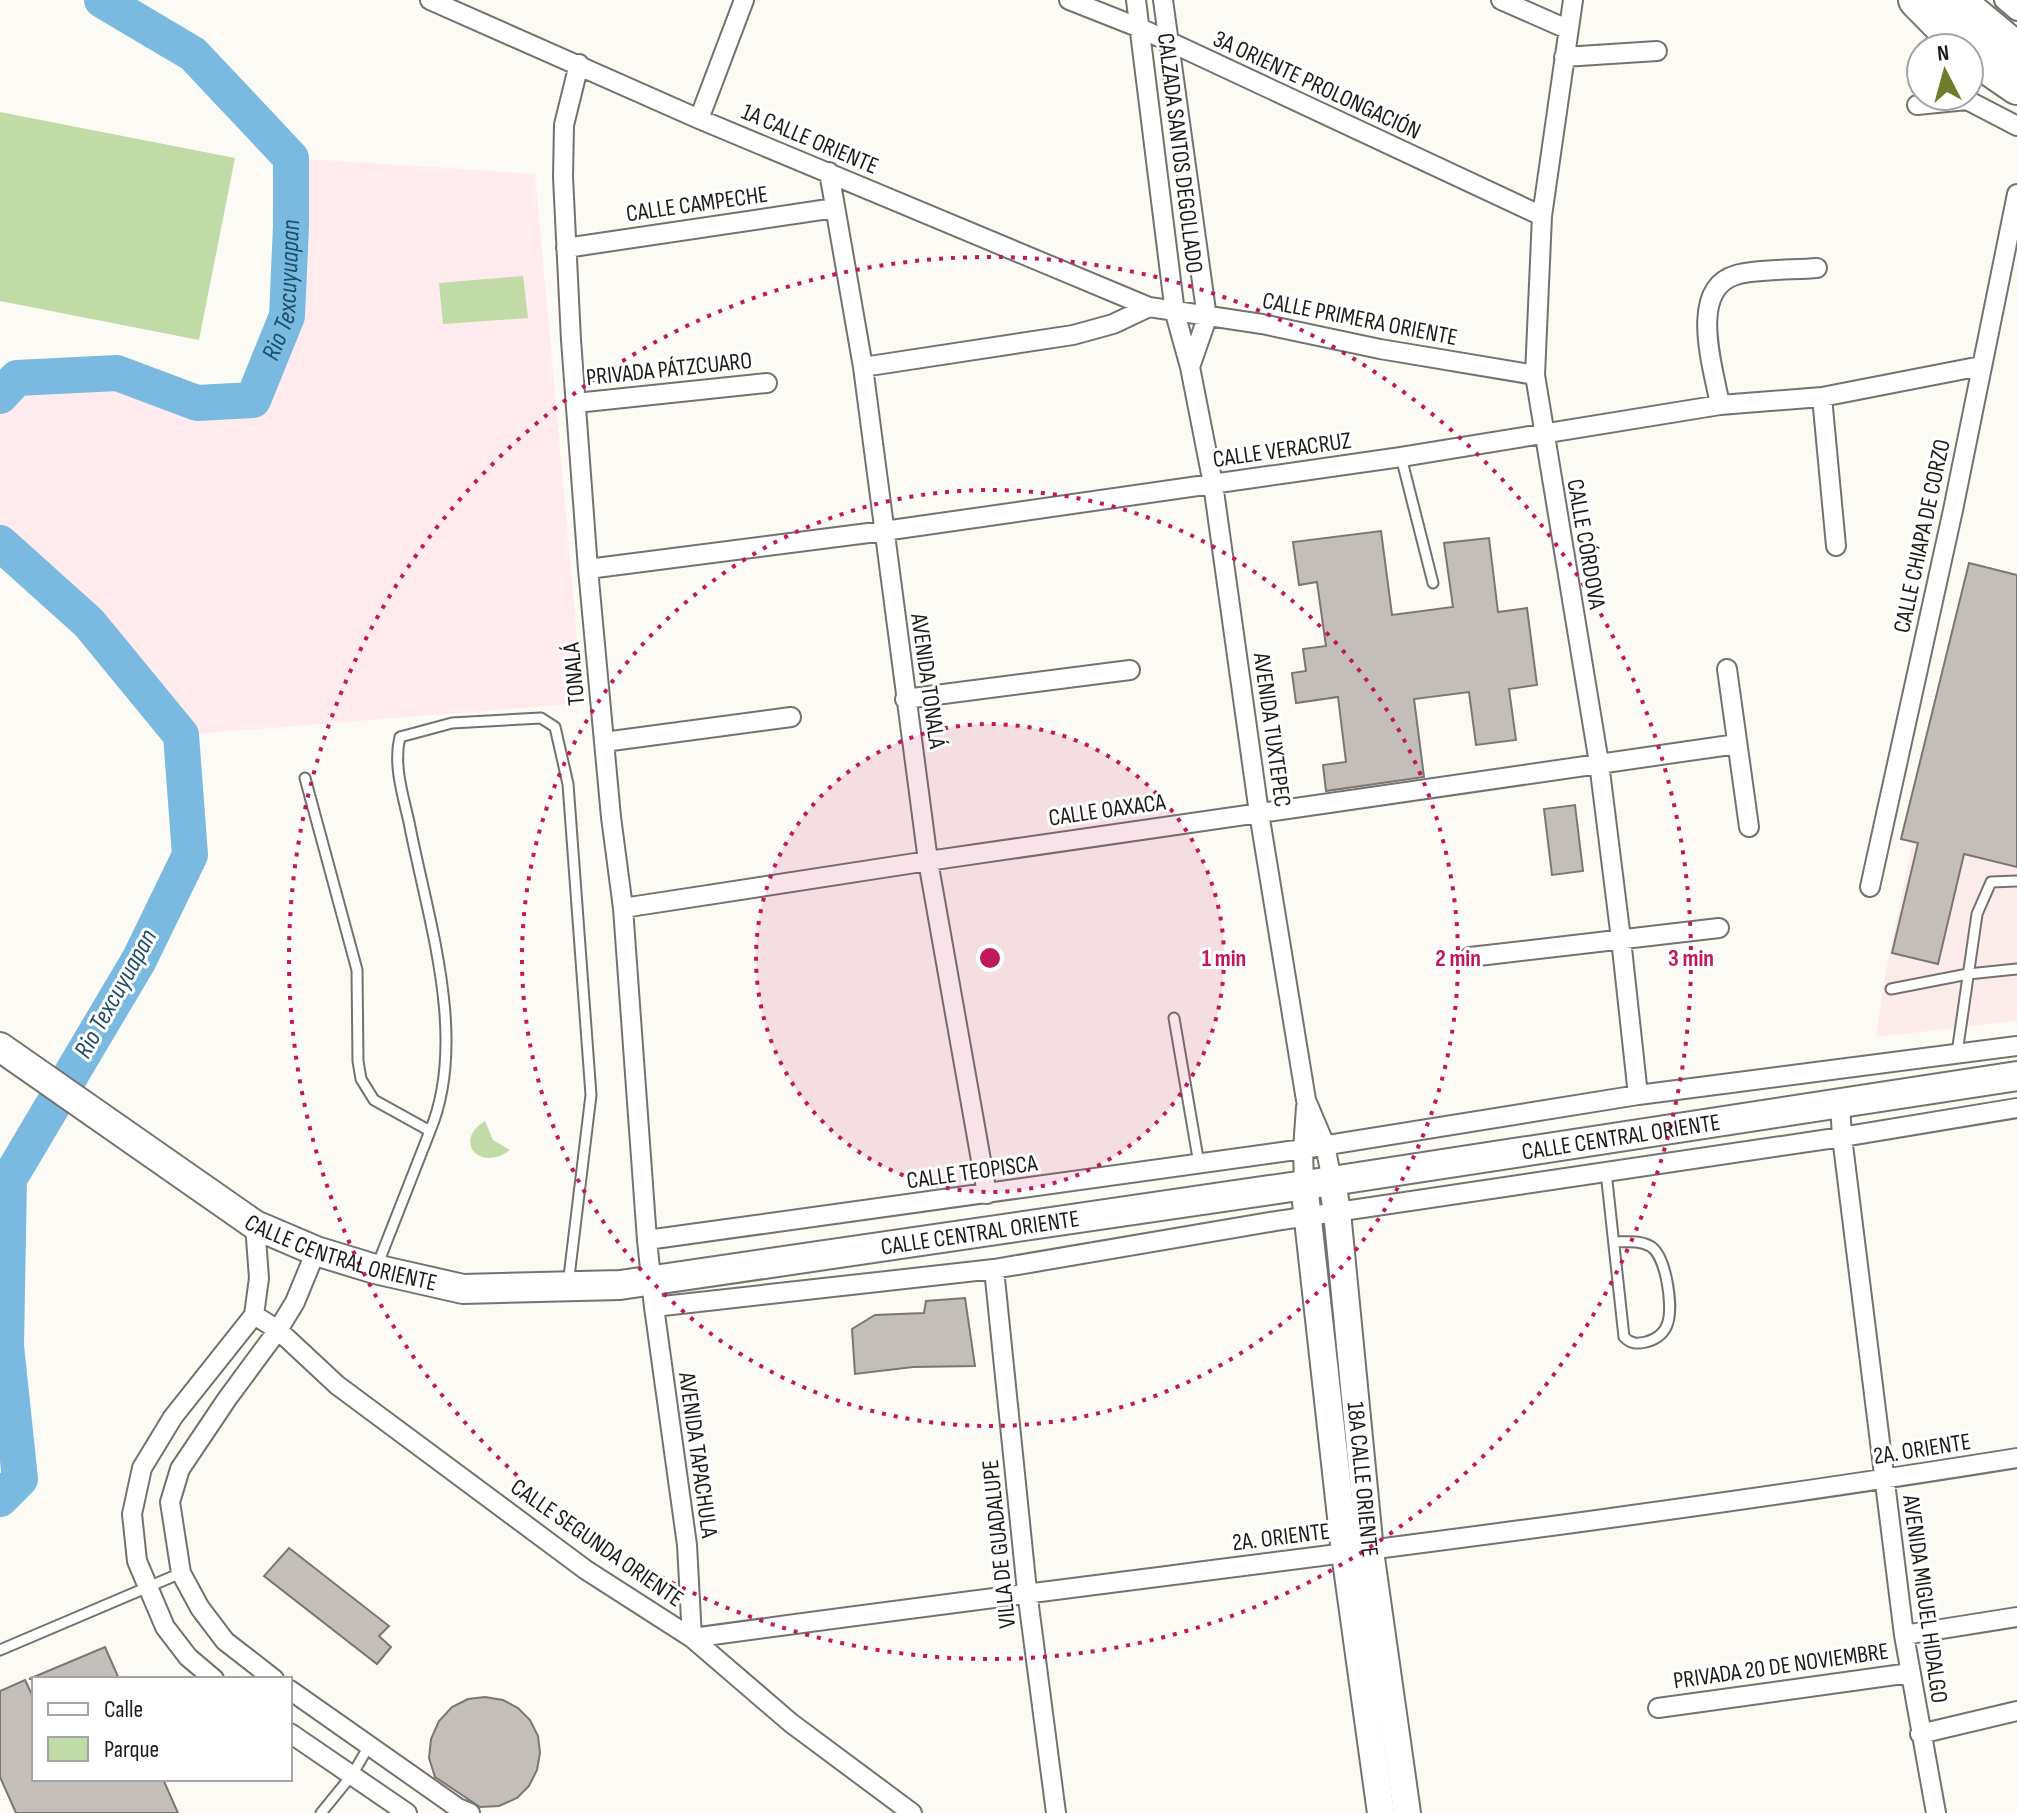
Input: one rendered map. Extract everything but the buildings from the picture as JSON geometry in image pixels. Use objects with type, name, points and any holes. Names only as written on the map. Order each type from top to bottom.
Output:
[{"type":"highway","points":[[1916,0],[1947,32]]},
{"type":"highway","points":[[1957,0],[2017,50]]},
{"type":"highway","points":[[1985,65],[2017,87]]},
{"type":"main road","name":"CALLE CENTRAL ORIENTE","points":[[0,1047],[255,1225],[316,1251],[375,1269],[463,1289],[620,1285],[652,1293],[1318,1182],[2017,1076]]},
{"type":"main road","name":"18A CALLE ORIENTE","points":[[1318,1182],[1337,1212],[1357,1552],[1381,1813]]},
{"type":"main road","name":"18A CALLE ORIENTE","points":[[1318,1182],[1308,1216],[1357,1552],[1407,1813]]},
{"type":"street","name":"1A CALLE ORIENTE","points":[[430,0],[699,119],[1149,307],[1175,313]]},
{"type":"street","points":[[699,119],[744,0]]},
{"type":"street","name":"3A ORIENTE PROLONGACIÓN","points":[[1069,0],[1140,28],[1542,216]]},
{"type":"street","name":"CALZADA SANTOS DEGOLLADO","points":[[1136,0],[1175,313]]},
{"type":"street","name":"CALZADA SANTOS DEGOLLADO","points":[[1163,0],[1207,318]]},
{"type":"street","points":[[1501,0],[1567,29]]},
{"type":"street","name":"CALLE CÓRDOVA","points":[[1573,0],[1542,216],[1535,375],[1599,763],[1638,1095]]},
{"type":"street","points":[[2004,0],[2017,11]]},
{"type":"street","points":[[1564,57],[1657,51]]},
{"type":"street","name":"TONALÁ","points":[[579,64],[564,125],[566,248],[588,569],[623,908],[652,1293]]},
{"type":"street","points":[[1985,109],[2017,126]]},
{"type":"street","name":"AVENIDA TONALÁ","points":[[829,172],[863,367],[928,861],[987,1194]]},
{"type":"street","name":"CALLE CHIAPA DE CORZO","points":[[1870,887],[2017,194]]},
{"type":"street","name":"CALLE CAMPECHE","points":[[566,248],[835,208]]},
{"type":"street","points":[[1720,405],[1706,319],[1717,284],[1736,275],[1817,268]]},
{"type":"street","points":[[863,367],[1073,335],[1113,324],[1149,307]]},
{"type":"street","name":"CALLE PRIMERA ORIENTE","points":[[1175,313],[1262,324],[1380,349],[1535,375]]},
{"type":"street","name":"AVENIDA TUXTEPEC","points":[[1175,313],[1190,367],[1213,484],[1259,813],[1306,1100],[1303,1149]]},
{"type":"street","points":[[1190,367],[1207,318]]},
{"type":"street","name":"CALLE VERACRUZ","points":[[588,569],[884,531],[1401,457],[1720,405],[1822,397],[1981,366]]},
{"type":"street","name":"PRIVADA PÁTZCUARO","points":[[576,403],[767,383]]},
{"type":"street","points":[[1822,397],[1836,546]]},
{"type":"street","points":[[1727,669],[1749,827]]},
{"type":"street","points":[[905,699],[1130,670]]},
{"type":"street","points":[[604,742],[791,717]]},
{"type":"street","name":"CALLE OAXACA","points":[[623,908],[1737,744]]},
{"type":"street","points":[[1470,957],[1719,928]]},
{"type":"street","name":"CALLE TEOPISCA","points":[[647,1240],[1303,1149],[1638,1095],[2017,1046]]},
{"type":"street","name":"AVENIDA TUXTEPEC","points":[[1306,1100],[1325,1145]]},
{"type":"street","name":"AVENIDA MIGUEL HIDALGO","points":[[1840,1104],[1904,1635],[1936,1813]]},
{"type":"street","points":[[652,1293],[994,1269],[1308,1216],[2017,1108]]},
{"type":"street","name":"18A CALLE ORIENTE","points":[[1318,1182],[1325,1145]]},
{"type":"street","name":"18A CALLE ORIENTE","points":[[1303,1149],[1318,1182]]},
{"type":"street","points":[[212,1677],[188,1657],[165,1627],[137,1561],[132,1514],[142,1468],[173,1417],[254,1315],[259,1278],[255,1225]]},
{"type":"street","points":[[271,1677],[225,1641],[200,1608],[181,1573],[170,1502],[180,1469],[278,1330],[295,1302],[316,1251]]},
{"type":"street","name":"VILLA DE GUADALUPE","points":[[994,1269],[1027,1591],[1056,1813]]},
{"type":"street","name":"AVENIDA TAPACHULA","points":[[652,1293],[687,1545],[692,1638]]},
{"type":"street","name":"CALLE SEGUNDA ORIENTE","points":[[254,1315],[278,1330],[337,1385],[561,1552],[692,1638],[791,1723],[912,1813]]},
{"type":"street","name":"2A. ORIENTE","points":[[692,1638],[1027,1591],[1357,1552],[2017,1458]]},
{"type":"street","points":[[1904,1635],[2017,1617]]},
{"type":"street","name":"PRIVADA 20 DE NOVIEMBRE","points":[[1658,1708],[1910,1673]]},
{"type":"street","points":[[292,1691],[461,1811]]},
{"type":"street","points":[[1920,1734],[2017,1711]]},
{"type":"street","points":[[292,1734],[407,1813]]},
{"type":"lane","points":[[1401,457],[1433,583]]},
{"type":"lane","points":[[375,1269],[441,1105],[444,1079],[444,990],[406,808],[397,747],[400,737],[452,723],[541,718],[555,727],[568,784],[591,1095],[567,1288]]},
{"type":"lane","points":[[305,778],[357,970],[361,1079],[374,1100],[430,1131]]},
{"type":"lane","points":[[1957,1053],[1977,914],[1991,882],[2017,881]]},
{"type":"lane","points":[[1891,989],[1968,974],[2017,969]]},
{"type":"lane","points":[[1174,1018],[1199,1164]]},
{"type":"lane","points":[[1606,1172],[1624,1337],[1638,1344],[1656,1339],[1668,1323],[1670,1308],[1662,1258],[1654,1248],[1641,1242],[1614,1242]]},
{"type":"lane","points":[[0,1650],[181,1573]]},
{"type":"lane","points":[[321,1813],[352,1775],[369,1746]]},
{"type":"shaded area","points":[[291,158],[535,174],[583,703],[181,735],[89,623],[0,543],[0,396],[17,378],[117,373],[197,403],[253,399],[287,316]]},
{"type":"shaded area","points":[[1969,563],[2017,575],[2017,1021],[1876,1037],[1884,982]]},
{"type":"green space","points":[[0,112],[235,158],[199,340],[0,301]]},
{"type":"green space","points":[[523,276],[528,318],[443,324],[439,283]]},
{"type":"green space","points":[[485,1121],[493,1140],[510,1150],[489,1158],[474,1152],[470,1145],[471,1137]]},
{"type":"waterway","name":"Rio Texcuyuapan","points":[[0,396],[17,378],[117,373],[197,403],[253,400],[287,316],[291,158],[193,54],[102,0]]},
{"type":"waterway","name":"Rio Texcuyuapan","points":[[0,543],[89,623],[181,735],[190,855],[139,960],[9,1179],[6,1346],[20,1479],[0,1499]]}]
